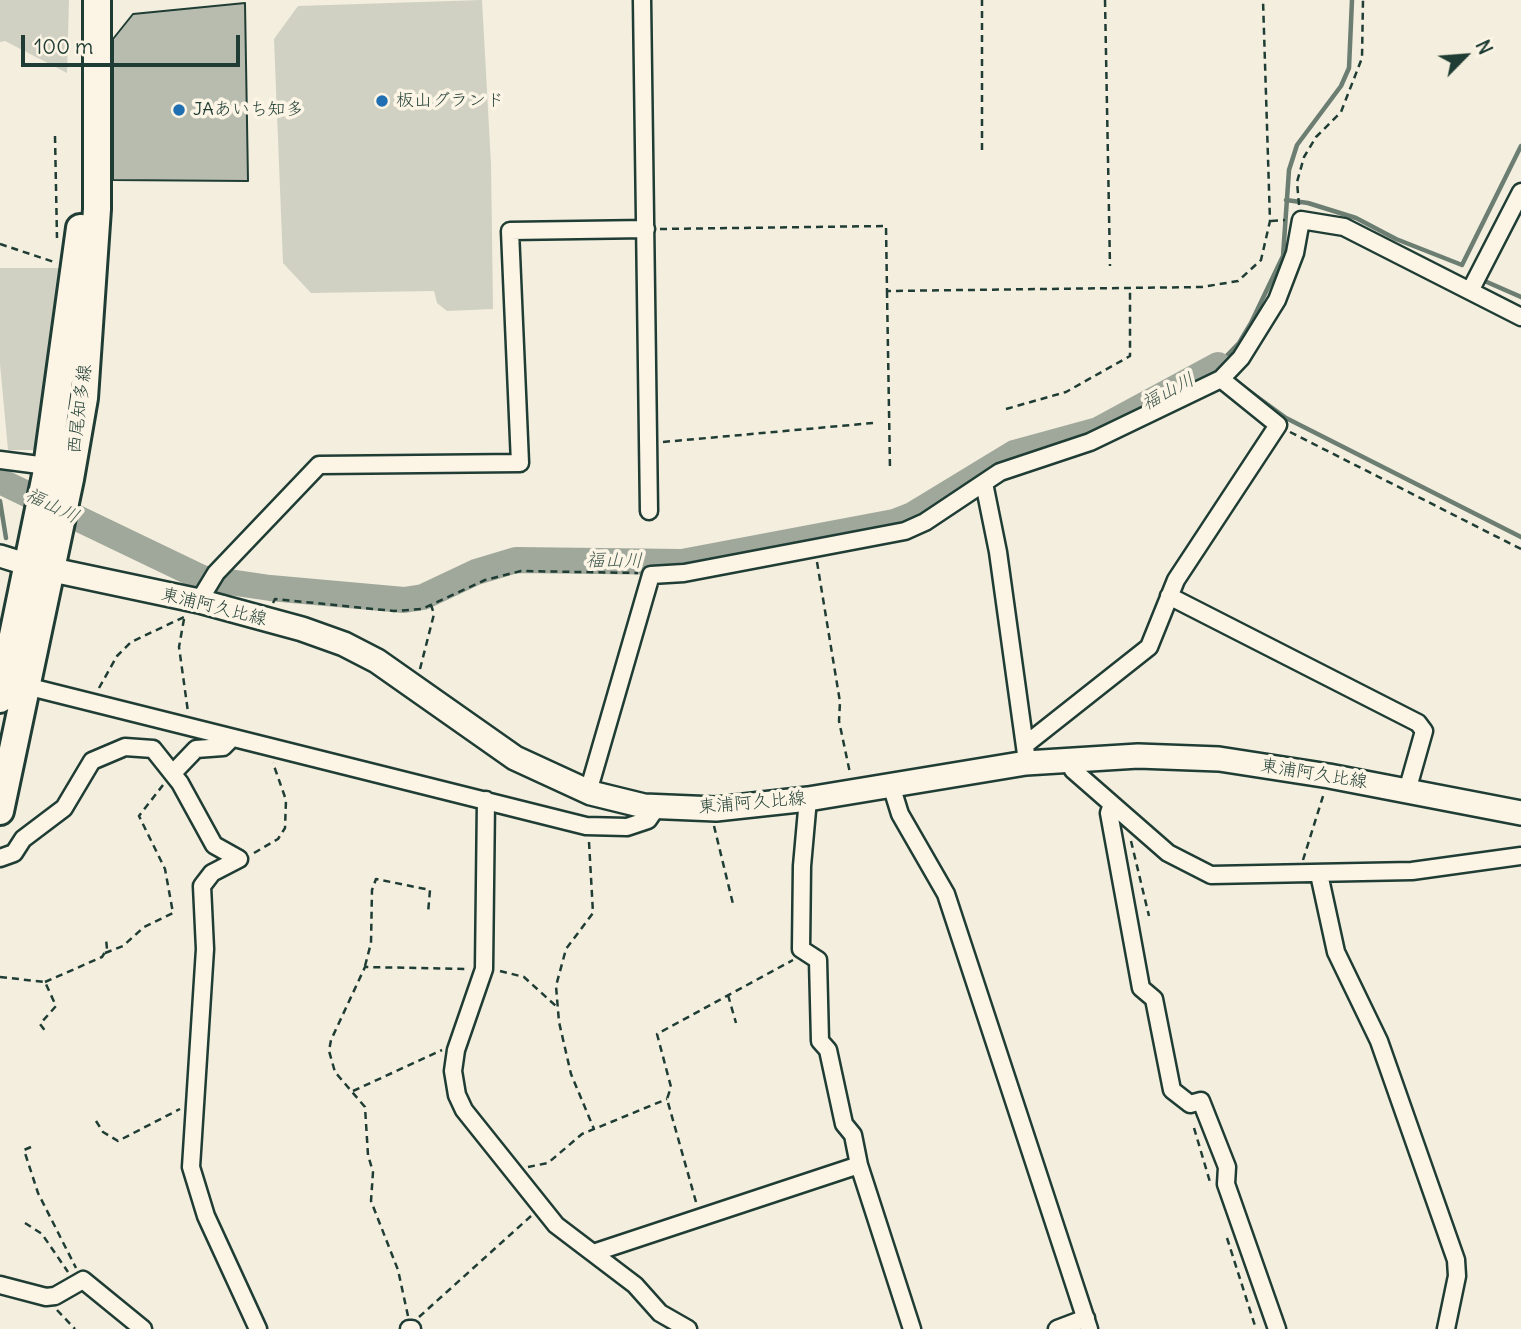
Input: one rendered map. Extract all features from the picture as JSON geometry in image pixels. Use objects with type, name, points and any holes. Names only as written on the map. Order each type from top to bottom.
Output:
[{"type":"main road","name":"西尾知多線","points":[[0,811],[26,686],[54,473],[63,261],[82,213],[82,0]]},
{"type":"main road","name":"西尾知多線","points":[[54,473],[84,398],[97,209],[97,0]]},
{"type":"main road","name":"西尾知多線","points":[[0,699],[42,555]]},
{"type":"main road","name":"東浦阿久比線","points":[[42,555],[199,595],[344,644],[411,684],[514,758],[607,799],[657,807],[710,808],[808,799],[891,785],[1026,754],[1068,760],[1138,756],[1219,759],[1329,776],[1521,813]]},
{"type":"street","points":[[642,0],[649,511]]},
{"type":"street","points":[[1470,291],[1521,192]]},
{"type":"street","points":[[588,792],[651,575],[684,573],[905,531],[1018,464],[1090,442],[1221,379],[1241,358],[1277,300],[1295,253],[1301,220],[1344,227],[1521,317]]},
{"type":"street","points":[[199,595],[319,466],[520,463],[510,231],[646,229]]},
{"type":"street","points":[[1026,754],[1149,647],[1177,580],[1278,425],[1221,379]]},
{"type":"street","points":[[0,460],[54,473]]},
{"type":"street","points":[[984,483],[999,552],[1026,754]]},
{"type":"street","points":[[0,556],[42,555]]},
{"type":"street","points":[[1169,596],[1418,723],[1424,731],[1407,791]]},
{"type":"street","points":[[26,686],[589,827],[627,827],[648,820],[657,807]]},
{"type":"street","points":[[173,773],[196,749],[223,747],[231,739]]},
{"type":"street","points":[[0,858],[13,853],[23,839],[64,808],[85,769],[104,755],[125,747],[153,749],[173,773],[214,845],[239,859]]},
{"type":"street","points":[[1068,760],[1073,770],[1168,853],[1204,872],[1224,876],[1412,871],[1521,856]]},
{"type":"street","points":[[891,785],[900,814],[946,894],[1087,1324],[1057,1329]]},
{"type":"street","points":[[808,799],[802,866],[801,949],[818,961],[820,1041],[828,1050],[844,1124],[853,1135],[859,1165],[912,1329]]},
{"type":"street","points":[[486,800],[484,969],[456,1050],[453,1071],[457,1095],[464,1110],[539,1207],[570,1237],[635,1285],[660,1313],[688,1329]]},
{"type":"street","points":[[1112,804],[1109,813],[1141,988],[1154,999],[1172,1090],[1190,1104],[1201,1101],[1227,1167],[1226,1184],[1277,1329]]},
{"type":"street","points":[[239,859],[212,873],[202,886],[205,949],[191,1167],[195,1190],[258,1329]]},
{"type":"street","points":[[1310,874],[1336,952],[1379,1041],[1456,1260],[1457,1276],[1446,1329]]},
{"type":"street","points":[[593,1253],[859,1165]]},
{"type":"street","points":[[0,1285],[46,1297],[77,1284],[143,1329]]},
{"type":"path","points":[[982,0],[982,150]]},
{"type":"path","points":[[1105,0],[1110,266]]},
{"type":"path","points":[[887,291],[1221,286],[1238,281],[1261,260],[1270,220],[1264,0]]},
{"type":"path","points":[[1301,220],[1297,182],[1304,157],[1316,138],[1341,112],[1362,58],[1363,0]]},
{"type":"path","points":[[55,136],[57,242]]},
{"type":"path","points":[[646,229],[886,226],[890,469]]},
{"type":"path","points":[[0,244],[63,261]]},
{"type":"path","points":[[1006,409],[1066,392],[1130,356],[1130,288]]},
{"type":"path","points":[[648,444],[873,423]]},
{"type":"path","points":[[1278,425],[1328,453],[1399,485],[1436,507],[1521,549]]},
{"type":"path","points":[[815,549],[840,702],[839,721],[853,791]]},
{"type":"path","points":[[265,618],[275,599],[394,611],[422,609],[485,580],[521,571],[651,575]]},
{"type":"path","points":[[93,703],[117,656],[131,642],[199,595]]},
{"type":"path","points":[[184,726],[188,710],[179,647],[199,595]]},
{"type":"path","points":[[411,684],[420,669],[433,614],[431,605]]},
{"type":"path","points":[[239,859],[266,848],[285,828],[286,800],[273,764],[276,750]]},
{"type":"path","points":[[0,976],[45,982],[123,946],[144,927],[173,914],[165,869],[139,816],[173,773]]},
{"type":"path","points":[[1310,874],[1303,858],[1329,776]]},
{"type":"path","points":[[710,808],[733,904]]},
{"type":"path","points":[[1130,819],[1127,824],[1149,916]]},
{"type":"path","points":[[589,827],[593,913],[566,949],[556,986],[557,1006],[571,1074],[594,1129]]},
{"type":"path","points":[[411,1327],[398,1270],[371,1201],[373,1172],[368,1155],[368,1119],[365,1107],[335,1072],[329,1052],[336,1027],[365,967],[371,943],[372,890],[376,879],[430,890],[428,913]]},
{"type":"path","points":[[105,953],[106,939]]},
{"type":"path","points":[[700,1217],[667,1099],[671,1087],[657,1034],[788,964],[801,949]]},
{"type":"path","points":[[365,967],[484,969],[524,977],[547,1001],[557,1006]]},
{"type":"path","points":[[45,982],[56,1006],[40,1024],[46,1032]]},
{"type":"path","points":[[728,995],[736,1023]]},
{"type":"path","points":[[353,1091],[446,1049],[456,1050]]},
{"type":"path","points":[[513,1174],[548,1163],[582,1134],[667,1099]]},
{"type":"path","points":[[96,1121],[103,1132],[118,1141],[194,1105]]},
{"type":"path","points":[[31,1147],[24,1150],[38,1193],[77,1284]]},
{"type":"path","points":[[411,1327],[539,1207]]},
{"type":"path","points":[[25,1223],[42,1234],[77,1284]]},
{"type":"path","points":[[46,1297],[75,1329]]},
{"type":"shaded area","points":[[0,0],[69,0],[67,73],[5,41],[0,42]]},
{"type":"shaded area","name":"板山グランド","points":[[482,0],[491,164],[493,309],[447,311],[437,303],[434,291],[311,293],[283,263],[274,39],[298,6]]},
{"type":"shaded area","points":[[0,268],[60,268],[35,450],[8,450],[0,364]]},
{"type":"building","name":"JAあいち知多","points":[[245,3],[248,181],[113,180],[113,39],[133,14]]},
{"type":"waterway","points":[[1225,371],[1218,365],[1239,343],[1251,323],[1283,256],[1289,170],[1297,145],[1341,86],[1349,68],[1352,0]]},
{"type":"waterway","points":[[1286,200],[1308,203],[1356,218],[1396,239],[1462,265],[1521,146]]},
{"type":"waterway","points":[[1480,279],[1521,297]]},
{"type":"waterway","name":"福山川","points":[[0,481],[202,578],[270,588],[404,600],[423,597],[476,572],[516,560],[682,562],[894,522],[912,515],[1014,453],[1098,430],[1218,365]]},
{"type":"waterway","points":[[1234,380],[1286,418],[1521,537]]},
{"type":"waterway","points":[[0,501],[6,538]]},
{"type":"place","name":"板山グランド","points":[[382,101]]},
{"type":"place","name":"JAあいち知多","points":[[179,110]]}]
